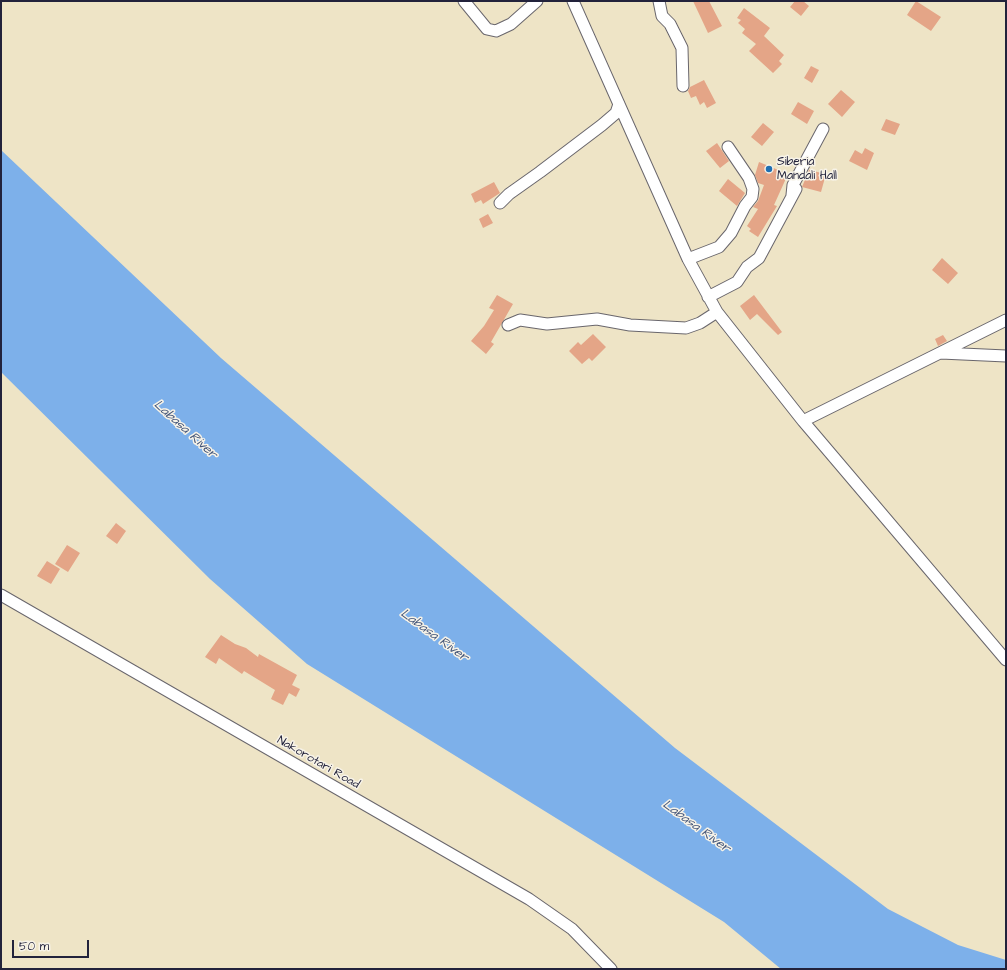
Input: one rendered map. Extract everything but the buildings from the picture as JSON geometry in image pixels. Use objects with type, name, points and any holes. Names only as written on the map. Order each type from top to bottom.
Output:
[{"type":"street","points":[[464,1],[487,29],[496,31],[511,24],[537,1]]},
{"type":"street","points":[[573,1],[688,259],[717,312],[803,421],[1006,660]]},
{"type":"street","points":[[659,1],[662,16],[670,24],[682,48],[683,86]]},
{"type":"street","points":[[500,203],[509,194],[602,126],[616,113],[619,104]]},
{"type":"street","points":[[708,297],[737,282],[747,267],[759,258],[794,192],[793,185],[823,129]]},
{"type":"street","points":[[688,259],[718,246],[731,233],[752,196],[749,178],[728,146]]},
{"type":"street","points":[[508,325],[520,320],[547,324],[597,319],[630,325],[686,328],[700,323],[717,312]]},
{"type":"street","points":[[803,421],[1006,320]]},
{"type":"street","points":[[940,353],[1006,356]]},
{"type":"street","name":"Nakorotari Road","points":[[1,595],[550,912],[572,929],[611,969]]},
{"type":"water","name":"Labasa River","points":[[1,150],[221,358],[675,748],[888,909],[958,945],[1006,960],[1006,969],[781,969],[724,922],[307,664],[210,579],[1,372]]},
{"type":"place","name":"Siberia Mandali Hall","points":[[769,169]]}]
